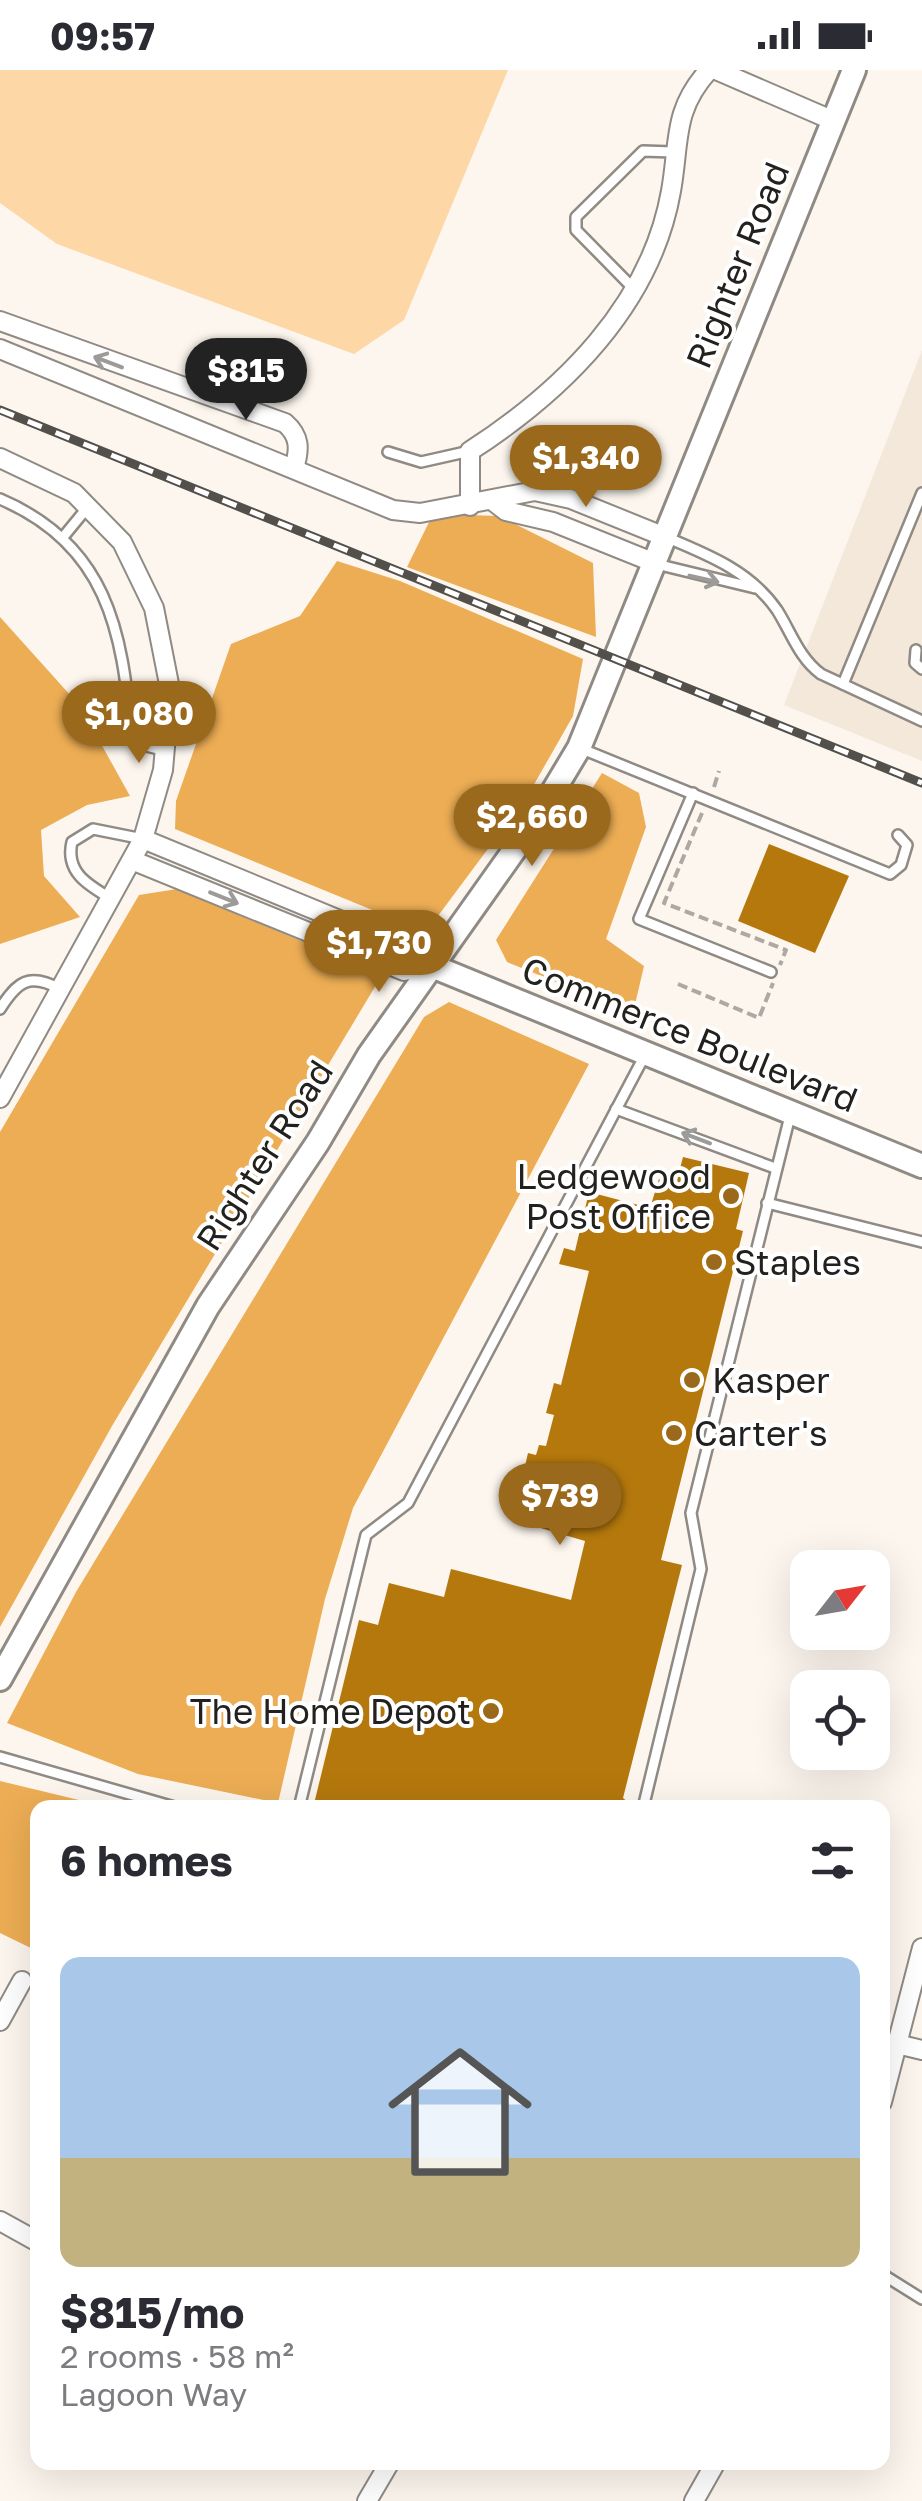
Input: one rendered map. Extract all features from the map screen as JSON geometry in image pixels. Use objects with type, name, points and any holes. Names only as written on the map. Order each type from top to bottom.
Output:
[{"type":"street","points":[[470,506],[470,452],[524,416],[581,365],[634,288],[658,234],[671,190],[673,152],[684,106],[713,70],[834,121]]},
{"type":"street","points":[[755,89],[764,70]]},
{"type":"street","name":"Righter Road","points":[[0,1680],[208,1306],[432,966],[537,818],[579,748],[854,70]]},
{"type":"street","points":[[0,321],[285,423],[297,438],[299,451],[294,468]]},
{"type":"street","points":[[0,349],[393,510],[420,514],[493,501],[506,493],[535,491],[570,500],[664,537]]},
{"type":"street","points":[[0,458],[43,475],[89,506],[122,542],[154,608],[168,676],[166,751],[134,861],[0,1098]]},
{"type":"street","points":[[493,501],[506,510],[553,522],[655,564]]},
{"type":"street","name":"Commerce Boulevard","points":[[143,838],[417,952],[432,966],[922,1166]]},
{"type":"street","name":"Commerce Boulevard","points":[[134,861],[404,971],[432,966]]},
{"type":"street","points":[[890,2073],[922,1948]]},
{"type":"street","points":[[0,2021],[22,1981]]},
{"type":"street","points":[[898,2044],[922,2050]]},
{"type":"street","points":[[0,2222],[30,2238]]},
{"type":"street","points":[[366,2501],[385,2470]]},
{"type":"street","points":[[694,2501],[711,2470]]},
{"type":"lane","points":[[634,288],[576,230],[576,218],[643,151],[673,152]]},
{"type":"lane","points":[[388,452],[422,462],[470,452]]},
{"type":"lane","points":[[843,684],[922,493]]},
{"type":"lane","points":[[0,499],[34,514],[64,536],[96,581],[118,629],[131,735],[142,745],[166,751]]},
{"type":"lane","points":[[64,536],[89,506]]},
{"type":"lane","points":[[664,537],[739,571],[777,611],[807,662],[843,684],[922,720]]},
{"type":"lane","points":[[655,564],[755,588]]},
{"type":"lane","points":[[916,650],[915,663],[922,669]]},
{"type":"lane","points":[[579,748],[890,874],[900,865],[907,845],[898,835]]},
{"type":"lane","points":[[693,792],[639,919],[772,972]]},
{"type":"lane","points":[[110,898],[84,883],[74,869],[72,842],[93,829],[143,838]]},
{"type":"lane","points":[[0,1009],[22,980],[32,978],[60,988]]},
{"type":"lane","points":[[302,1800],[366,1535],[408,1503],[646,1053]]},
{"type":"lane","points":[[616,1109],[775,1168]]},
{"type":"lane","points":[[645,1800],[702,1569],[691,1513],[790,1114]]},
{"type":"lane","points":[[767,1203],[922,1242]]},
{"type":"lane","points":[[0,1756],[151,1800]]},
{"type":"lane","points":[[890,2279],[922,2299]]},
{"type":"path","points":[[678,984],[759,1018],[786,950],[664,903],[699,816],[706,813]]},
{"type":"shaded area","points":[[0,70],[508,70],[404,320],[354,354],[57,244],[0,203]]},
{"type":"shaded area","points":[[922,350],[922,761],[784,705]]},
{"type":"shaded area","points":[[433,514],[499,516],[593,563],[596,637],[407,567]]},
{"type":"shaded area","points":[[337,561],[400,581],[583,659],[573,716],[528,795],[426,932],[175,829],[176,801],[231,644],[300,616]]},
{"type":"shaded area","points":[[0,617],[80,706],[130,796],[87,805],[41,830],[44,876],[80,917],[0,944]]},
{"type":"shaded area","points":[[602,773],[639,793],[646,827],[606,939],[644,966],[633,1013],[507,962],[496,940]]},
{"type":"shaded area","points":[[177,889],[382,975],[112,1426],[0,1627],[0,1132],[139,895]]},
{"type":"shaded area","points":[[449,1002],[589,1064],[353,1508],[325,1599],[279,1800],[138,1774],[7,1723],[76,1592],[424,1017]]},
{"type":"shaded area","points":[[0,1781],[79,1800],[30,1800],[30,1948],[0,1933]]},
{"type":"building","points":[[769,844],[849,876],[815,953],[738,921]]},
{"type":"building","points":[[683,1157],[749,1173],[736,1229],[743,1231],[661,1560],[682,1565],[625,1800],[315,1800],[359,1620],[378,1625],[389,1583],[444,1597],[451,1569],[571,1600],[585,1541],[527,1524],[535,1491],[527,1489],[529,1480],[522,1479],[528,1453],[536,1455],[539,1445],[546,1446],[554,1415],[546,1413],[554,1383],[561,1385],[589,1271],[559,1264],[564,1248],[575,1251],[589,1192],[650,1208],[659,1179],[676,1184]]},
{"type":"railway","points":[[0,410],[922,783]]},
{"type":"place","name":"Ledgewood Post Office","points":[[731,1196]]},
{"type":"place","name":"Staples","points":[[714,1262]]},
{"type":"place","name":"Kasper","points":[[692,1380]]},
{"type":"place","name":"Carter's","points":[[674,1433]]},
{"type":"place","name":"The Home Depot","points":[[491,1711]]}]
